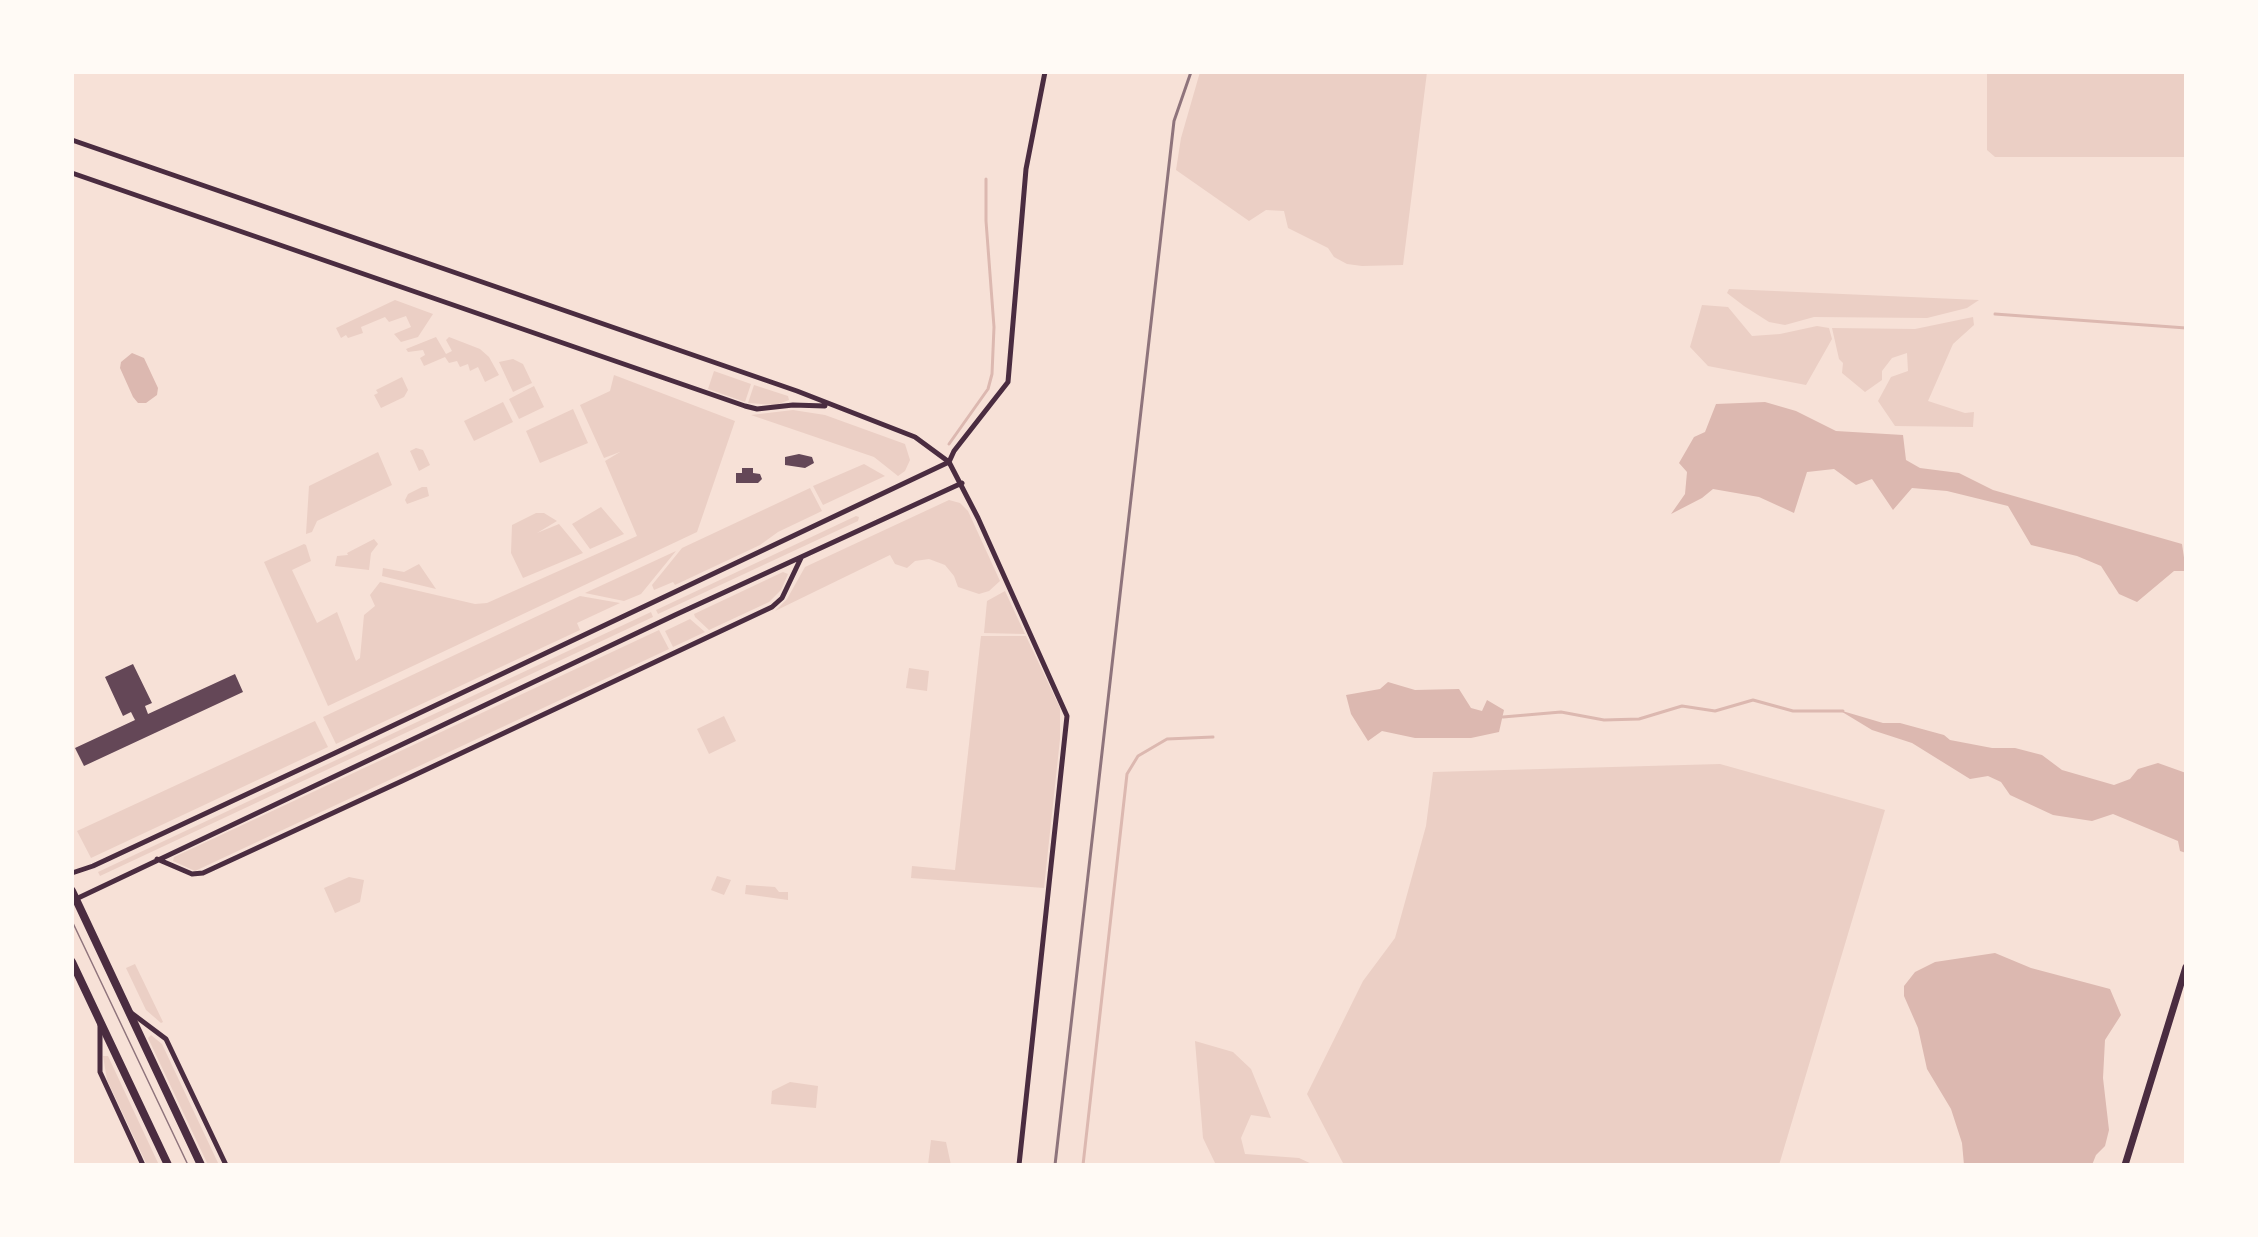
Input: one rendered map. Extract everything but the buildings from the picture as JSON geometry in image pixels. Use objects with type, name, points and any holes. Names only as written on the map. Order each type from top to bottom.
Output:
[{"type":"main road","points":[[73,897],[201,1165]]},
{"type":"main road","points":[[72,962],[168,1165]]},
{"type":"street","points":[[72,873],[93,866],[335,753],[949,462],[954,451],[1005,389],[1008,381],[1026,169],[1045,72]]},
{"type":"street","points":[[72,140],[797,391],[829,406],[915,437],[949,462],[962,483],[1067,716],[1019,1165]]},
{"type":"street","points":[[72,173],[745,406],[757,409],[792,405],[829,406]]},
{"type":"street","points":[[792,405],[797,391]]},
{"type":"street","points":[[73,897],[962,483]]},
{"type":"street","points":[[157,858],[198,875],[308,825],[772,607],[782,598],[801,558]]},
{"type":"street","points":[[2125,1165],[2186,967]]},
{"type":"street","points":[[127,1010],[166,1039],[226,1165]]},
{"type":"street","points":[[100,1022],[100,1072],[143,1165]]},
{"type":"shaded area","points":[[1200,72],[1427,72],[1403,265],[1347,264],[1334,257],[1328,248],[1288,228],[1284,211],[1266,210],[1249,221],[1176,170],[1181,138]]},
{"type":"shaded area","points":[[1987,72],[2186,72],[2186,157],[1995,157],[1987,150]]},
{"type":"shaded area","points":[[1729,289],[1979,300],[1967,308],[1927,318],[1814,317],[1785,325],[1769,322],[1744,306],[1727,293]]},
{"type":"shaded area","points":[[395,300],[433,314],[418,337],[401,342],[394,334],[411,327],[406,316],[389,322],[385,317],[361,327],[363,333],[348,338],[346,335],[341,338],[336,328]]},
{"type":"shaded area","points":[[1702,305],[1728,307],[1752,336],[1780,334],[1817,326],[1829,328],[1832,339],[1806,385],[1708,366],[1690,347]]},
{"type":"shaded area","points":[[1973,317],[1974,325],[1953,344],[1928,401],[1965,413],[1974,412],[1973,427],[1895,426],[1878,401],[1891,377],[1908,371],[1907,353],[1892,358],[1882,371],[1882,380],[1865,392],[1842,373],[1843,363],[1839,359],[1832,328],[1915,329]]},
{"type":"shaded area","points":[[436,337],[446,354],[452,351],[446,340],[449,337],[480,349],[489,357],[499,375],[485,382],[478,367],[470,371],[468,364],[460,367],[457,361],[449,363],[445,357],[424,366],[420,358],[425,355],[423,350],[408,352],[406,349]]},
{"type":"shaded area","points":[[132,353],[144,358],[158,388],[157,395],[146,403],[138,403],[133,397],[120,368],[121,362]]},
{"type":"shaded area","points":[[513,359],[523,364],[532,383],[513,392],[499,362]]},
{"type":"shaded area","points":[[714,371],[751,384],[745,402],[708,389]]},
{"type":"shaded area","points":[[614,375],[735,421],[697,532],[328,706],[264,562],[306,545],[311,561],[292,570],[317,623],[337,612],[356,661],[360,658],[364,615],[375,606],[370,595],[380,582],[475,604],[487,603],[637,536],[605,461],[620,452],[604,458],[580,405],[610,391]]},
{"type":"shaded area","points":[[402,377],[408,390],[404,397],[381,408],[374,395],[378,393],[376,390]]},
{"type":"shaded area","points":[[754,385],[788,396],[789,400],[776,405],[748,403]]},
{"type":"shaded area","points":[[534,386],[544,407],[519,419],[509,399]]},
{"type":"shaded area","points":[[503,402],[513,422],[474,441],[464,421]]},
{"type":"shaded area","points":[[1765,402],[1796,411],[1836,431],[1903,435],[1906,460],[1920,468],[1959,473],[1993,490],[2182,544],[2186,571],[2174,571],[2137,602],[2119,594],[2101,566],[2077,556],[2031,545],[2008,506],[1947,491],[1912,488],[1893,510],[1872,479],[1856,485],[1834,469],[1807,472],[1794,513],[1759,497],[1713,489],[1702,498],[1671,514],[1685,494],[1687,472],[1679,463],[1694,437],[1705,432],[1716,404]]},
{"type":"shaded area","points":[[573,409],[588,443],[540,463],[526,431]]},
{"type":"shaded area","points":[[793,410],[825,415],[905,444],[910,460],[905,471],[898,476],[874,457],[751,415]]},
{"type":"shaded area","points":[[416,448],[423,450],[430,465],[419,471],[410,451]]},
{"type":"shaded area","points":[[378,452],[392,485],[317,521],[312,532],[306,534],[309,486]]},
{"type":"shaded area","points":[[864,464],[885,476],[823,505],[813,486]]},
{"type":"shaded area","points":[[427,487],[429,496],[407,504],[405,500],[408,494]]},
{"type":"shaded area","points":[[810,488],[822,511],[778,532],[760,545],[675,585],[673,582],[654,590],[652,585],[682,548]]},
{"type":"shaded area","points":[[949,500],[960,503],[968,511],[1000,581],[989,591],[979,594],[958,587],[954,576],[945,565],[929,559],[915,561],[907,568],[895,564],[890,555],[775,611],[787,599],[805,567]]},
{"type":"shaded area","points":[[601,507],[624,534],[590,549],[572,524]]},
{"type":"shaded area","points":[[536,513],[544,513],[557,521],[537,533],[559,524],[583,553],[523,578],[511,553],[512,525]]},
{"type":"shaded area","points":[[856,516],[859,517],[858,521],[658,614],[656,610]]},
{"type":"shaded area","points":[[374,539],[378,544],[371,553],[369,570],[335,566],[337,556],[348,555],[347,553]]},
{"type":"shaded area","points":[[676,551],[641,594],[624,601],[585,593]]},
{"type":"shaded area","points":[[419,564],[436,589],[382,576],[383,568],[404,572]]},
{"type":"shaded area","points":[[783,572],[788,574],[781,590],[769,602],[709,630],[695,617],[694,614]]},
{"type":"shaded area","points":[[1005,591],[1025,634],[984,633],[987,601]]},
{"type":"shaded area","points":[[580,596],[620,603],[577,623],[580,630],[336,744],[323,717]]},
{"type":"shaded area","points":[[651,612],[653,617],[100,876],[98,872]]},
{"type":"shaded area","points":[[690,619],[705,632],[673,647],[665,631]]},
{"type":"shaded area","points":[[659,630],[669,649],[195,871],[173,861],[174,857]]},
{"type":"shaded area","points":[[981,636],[1026,636],[1060,708],[1060,739],[1044,888],[911,878],[912,866],[955,870]]},
{"type":"shaded area","points":[[909,668],[929,671],[927,691],[906,688]]},
{"type":"shaded area","points":[[1388,682],[1415,690],[1459,689],[1471,708],[1482,711],[1487,700],[1504,710],[1499,732],[1471,738],[1415,738],[1382,731],[1368,741],[1351,714],[1346,695],[1380,689]]},
{"type":"shaded area","points":[[1839,710],[1883,723],[1900,723],[1944,735],[1950,740],[1992,748],[2015,748],[2042,755],[2062,770],[2114,785],[2130,779],[2138,769],[2158,763],[2186,773],[2186,853],[2180,851],[2178,841],[2113,814],[2092,821],[2053,815],[2010,795],[2001,782],[1988,776],[1970,779],[1912,743],[1872,730]]},
{"type":"shaded area","points":[[724,716],[736,741],[709,754],[697,729]]},
{"type":"shaded area","points":[[315,721],[328,747],[91,858],[77,831]]},
{"type":"shaded area","points":[[1720,764],[1885,810],[1779,1165],[1344,1165],[1307,1094],[1363,981],[1395,938],[1426,826],[1433,772]]},
{"type":"shaded area","points":[[717,876],[731,880],[724,895],[711,890]]},
{"type":"shaded area","points":[[349,877],[364,880],[360,902],[335,913],[324,888]]},
{"type":"shaded area","points":[[746,885],[775,887],[779,892],[788,892],[788,900],[745,894]]},
{"type":"shaded area","points":[[1995,953],[2031,968],[2110,989],[2121,1015],[2105,1040],[2103,1078],[2109,1130],[2105,1146],[2096,1155],[2092,1165],[1964,1165],[1962,1143],[1951,1109],[1927,1069],[1918,1028],[1904,996],[1904,986],[1915,972],[1935,962]]},
{"type":"shaded area","points":[[135,964],[163,1022],[161,1023],[146,1010],[126,968]]},
{"type":"shaded area","points":[[151,1035],[162,1044],[219,1165],[208,1165],[148,1038]]},
{"type":"shaded area","points":[[1195,1041],[1233,1052],[1251,1069],[1271,1118],[1251,1115],[1241,1138],[1245,1154],[1299,1158],[1314,1165],[1216,1165],[1203,1138]]},
{"type":"shaded area","points":[[103,1056],[108,1056],[159,1165],[147,1165],[107,1080]]},
{"type":"shaded area","points":[[790,1082],[818,1086],[816,1108],[771,1104],[772,1091]]},
{"type":"shaded area","points":[[931,1140],[946,1142],[951,1165],[928,1165]]},
{"type":"waterway","points":[[949,444],[988,389],[992,374],[994,327],[986,221],[986,179]]},
{"type":"waterway","points":[[1995,314],[2186,328]]},
{"type":"waterway","points":[[1503,717],[1561,712],[1604,720],[1639,719],[1682,706],[1715,711],[1753,700],[1793,711],[1843,711]]},
{"type":"waterway","points":[[1083,1165],[1127,774],[1138,756],[1167,739],[1213,737]]},
{"type":"tram line","points":[[72,921],[188,1165]]},
{"type":"railway","points":[[1055,1165],[1174,121],[1191,72]]}]
